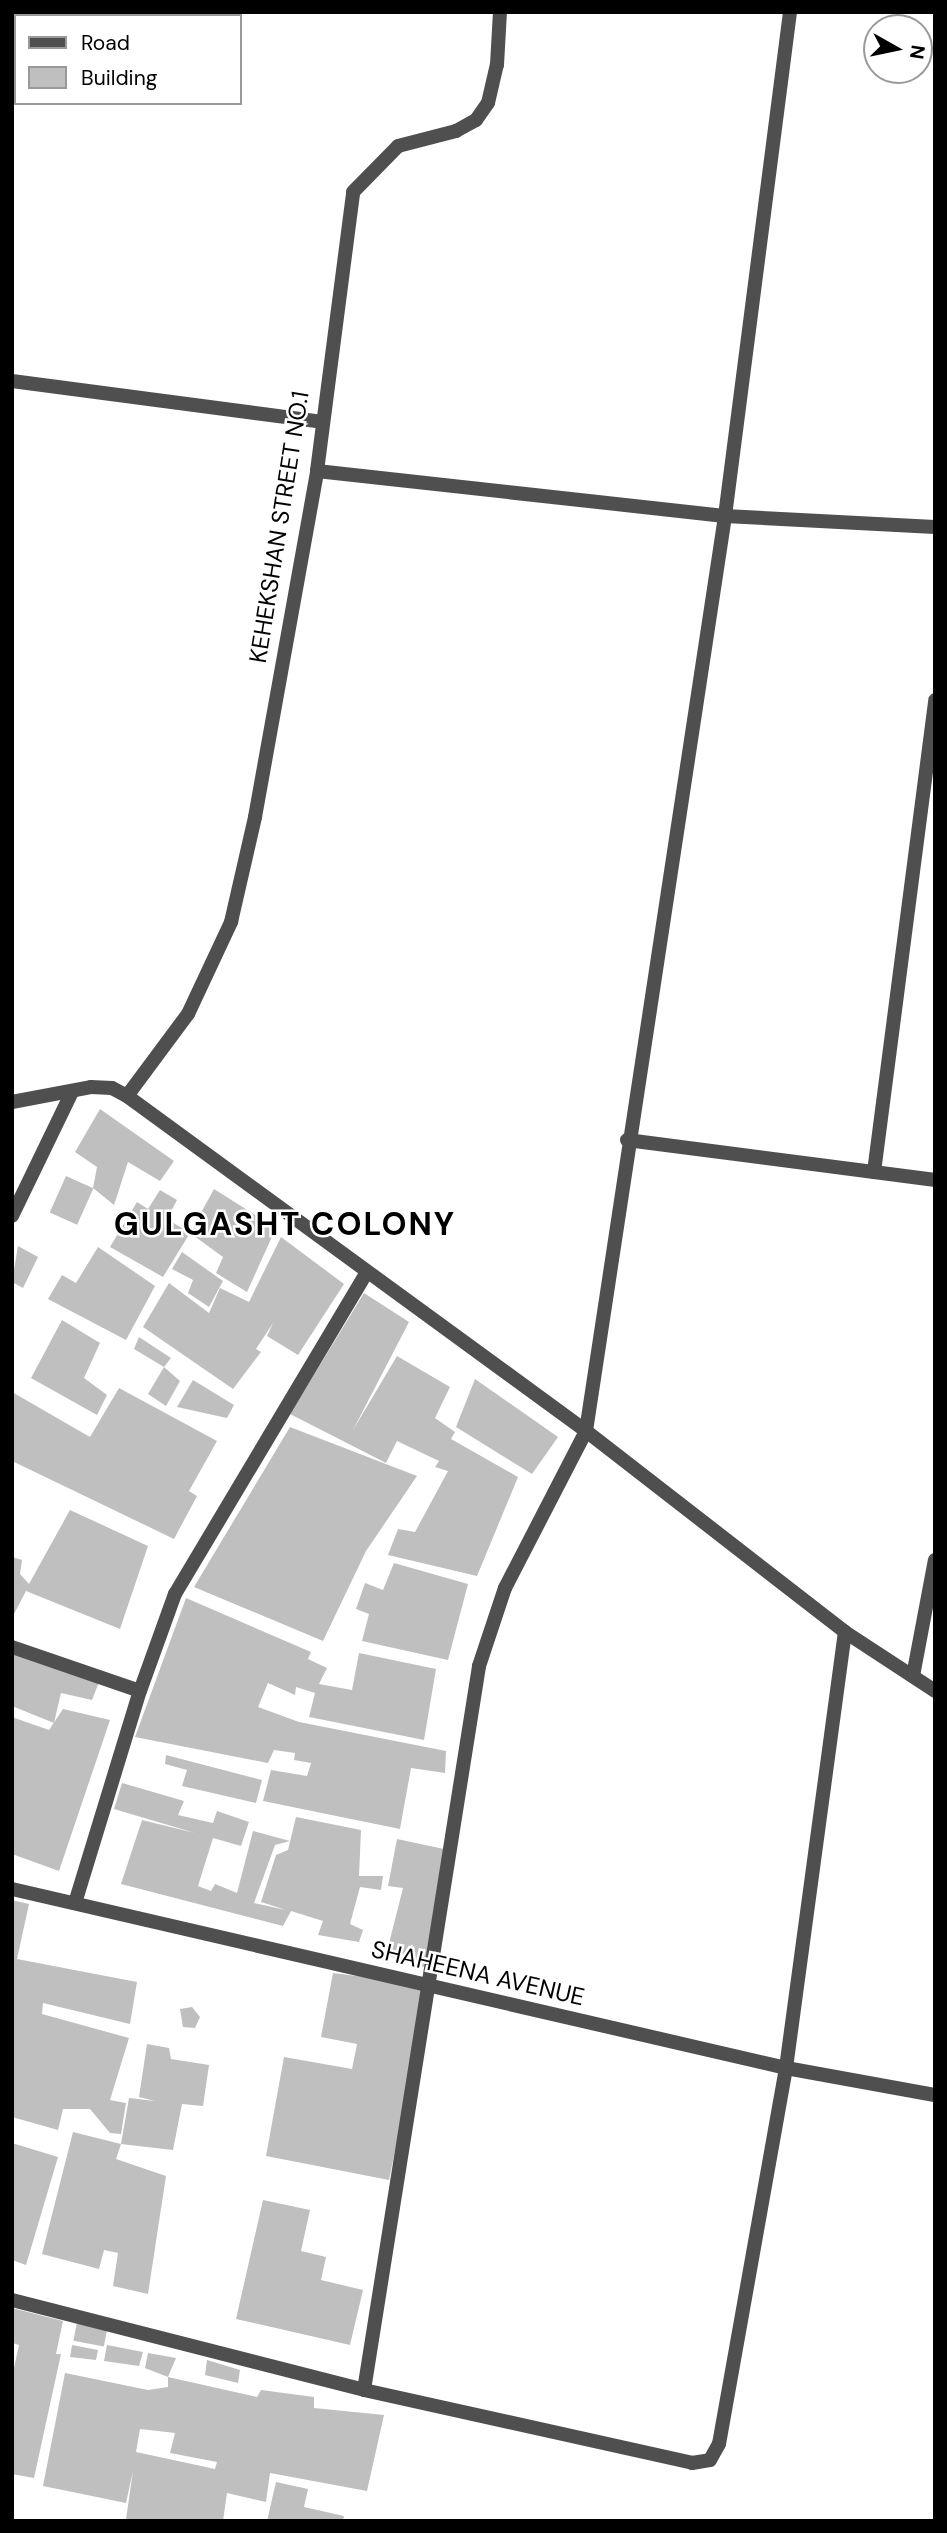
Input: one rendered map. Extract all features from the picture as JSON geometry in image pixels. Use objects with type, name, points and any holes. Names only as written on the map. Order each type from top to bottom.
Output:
[{"type":"street","name":"KEHEKSHAN STREET NO.1","points":[[127,1096],[188,1014],[231,922],[255,817],[317,471],[353,192],[398,146],[456,131],[476,120],[488,103],[497,65],[500,12]]},
{"type":"street","points":[[364,2390],[479,1666],[505,1588],[586,1431],[627,1140],[725,516],[790,12]]},
{"type":"street","points":[[12,381],[322,422]]},
{"type":"street","points":[[317,471],[725,516],[935,527]]},
{"type":"street","points":[[874,1172],[935,700]]},
{"type":"street","points":[[12,1102],[112,1088],[127,1096],[586,1431],[845,1632],[935,1691]]},
{"type":"street","points":[[12,1216],[72,1092]]},
{"type":"street","points":[[627,1140],[935,1181]]},
{"type":"street","points":[[75,1903],[140,1690],[175,1594],[368,1272]]},
{"type":"street","points":[[913,1676],[935,1560]]},
{"type":"street","points":[[12,2301],[364,2390],[692,2463],[710,2460],[719,2444],[786,2068],[845,1632]]},
{"type":"street","points":[[12,1647],[140,1690]]},
{"type":"street","name":"SHAHEENA AVENUE","points":[[12,1889],[786,2068],[935,2095]]},
{"type":"building","points":[[100,1109],[174,1161],[160,1181],[128,1162],[114,1205],[93,1188],[97,1167],[75,1152]]},
{"type":"building","points":[[66,1176],[93,1188],[77,1225],[50,1213]]},
{"type":"building","points":[[214,1189],[276,1228],[247,1292],[216,1273],[223,1257],[190,1233]]},
{"type":"building","points":[[160,1190],[177,1200],[167,1219],[190,1233],[163,1277],[110,1247],[137,1202],[148,1209]]},
{"type":"building","points":[[281,1237],[344,1284],[298,1355],[267,1336],[273,1323],[256,1349],[261,1352],[233,1389],[143,1327],[169,1283],[209,1313],[220,1288],[249,1302]]},
{"type":"building","points":[[18,1246],[38,1257],[23,1288],[12,1282]]},
{"type":"building","points":[[98,1247],[155,1286],[126,1340],[48,1299],[62,1275],[76,1283]]},
{"type":"building","points":[[182,1252],[223,1281],[209,1307],[188,1293],[193,1280],[172,1269]]},
{"type":"building","points":[[364,1293],[409,1322],[353,1430],[397,1356],[450,1387],[435,1418],[455,1432],[451,1439],[518,1477],[477,1576],[388,1555],[398,1529],[415,1532],[448,1471],[435,1467],[439,1461],[397,1441],[386,1463],[290,1414]]},
{"type":"building","points":[[62,1320],[100,1343],[84,1378],[107,1395],[97,1415],[31,1378]]},
{"type":"building","points":[[139,1337],[171,1358],[164,1367],[134,1349]]},
{"type":"building","points":[[164,1367],[180,1381],[166,1406],[148,1394]]},
{"type":"building","points":[[475,1379],[558,1437],[532,1474],[456,1427]]},
{"type":"building","points":[[193,1380],[234,1405],[227,1418],[177,1407]]},
{"type":"building","points":[[119,1388],[217,1441],[189,1491],[197,1496],[174,1539],[12,1461],[12,1392],[90,1437]]},
{"type":"building","points":[[290,1427],[417,1476],[366,1551],[323,1641],[194,1587]]},
{"type":"building","points":[[70,1510],[148,1546],[120,1629],[26,1591],[12,1618],[12,1557],[22,1560],[20,1574],[29,1584]]},
{"type":"building","points":[[394,1563],[468,1584],[448,1660],[362,1641],[369,1614],[356,1609],[365,1583],[383,1590]]},
{"type":"building","points":[[186,1598],[311,1652],[308,1659],[327,1668],[319,1684],[352,1690],[359,1653],[436,1669],[424,1740],[309,1717],[315,1693],[296,1687],[295,1695],[268,1683],[258,1707],[299,1722],[446,1751],[445,1773],[411,1768],[400,1829],[263,1801],[271,1770],[307,1776],[311,1763],[294,1760],[295,1753],[274,1750],[268,1763],[135,1737]]},
{"type":"building","points":[[12,1653],[99,1682],[92,1700],[61,1693],[54,1723],[12,1706]]},
{"type":"building","points":[[63,1709],[110,1720],[59,1871],[12,1854],[12,1717],[49,1730]]},
{"type":"building","points":[[166,1755],[262,1780],[256,1803],[182,1786],[187,1770],[165,1764]]},
{"type":"building","points":[[122,1783],[184,1801],[178,1815],[213,1823],[217,1811],[249,1822],[241,1846],[213,1838],[198,1886],[211,1891],[215,1884],[237,1893],[253,1831],[290,1841],[275,1845],[254,1903],[286,1910],[261,1902],[276,1855],[288,1850],[296,1817],[361,1830],[359,1876],[383,1876],[381,1890],[360,1887],[350,1924],[363,1930],[359,1942],[318,1935],[323,1921],[291,1911],[283,1926],[121,1884],[142,1820],[195,1833],[114,1809]]},
{"type":"building","points":[[397,1839],[444,1849],[431,1969],[386,1955],[403,1888],[388,1886]]},
{"type":"building","points":[[12,1900],[29,1904],[17,1959],[137,1982],[130,2024],[43,2003],[42,2014],[129,2038],[110,2100],[126,2103],[121,2134],[110,2133],[90,2109],[63,2109],[58,2130],[12,2117]]},
{"type":"building","points":[[333,1973],[429,1985],[389,2180],[266,2156],[284,2057],[352,2069],[357,2044],[321,2037]]},
{"type":"building","points":[[192,2007],[200,2017],[195,2028],[183,2027],[180,2009]]},
{"type":"building","points":[[147,2044],[169,2048],[171,2059],[209,2065],[203,2106],[182,2104],[173,2150],[121,2144],[129,2098],[155,2101],[139,2097]]},
{"type":"building","points":[[73,2132],[121,2144],[116,2159],[166,2176],[148,2294],[113,2286],[118,2253],[104,2250],[99,2269],[42,2254]]},
{"type":"building","points":[[12,2143],[58,2157],[26,2265],[12,2260]]},
{"type":"building","points":[[263,2200],[310,2210],[301,2251],[326,2257],[321,2280],[363,2290],[350,2345],[236,2319]]},
{"type":"building","points":[[12,2308],[63,2321],[56,2354],[61,2354],[34,2478],[12,2474],[12,2377],[19,2345],[12,2343]]},
{"type":"building","points":[[77,2322],[107,2328],[104,2347],[73,2341]]},
{"type":"building","points":[[72,2345],[98,2350],[96,2360],[70,2357]]},
{"type":"building","points":[[107,2345],[143,2352],[139,2366],[104,2361]]},
{"type":"building","points":[[148,2353],[176,2358],[168,2377],[145,2368]]},
{"type":"building","points":[[207,2360],[240,2370],[238,2383],[205,2375]]},
{"type":"building","points":[[65,2373],[148,2390],[168,2387],[168,2377],[257,2397],[261,2390],[314,2397],[314,2408],[384,2415],[367,2491],[270,2473],[266,2502],[227,2493],[223,2521],[134,2521],[126,2519],[133,2471],[126,2503],[43,2486]],"holes":[[[140,2429],[175,2433],[170,2453],[217,2462],[215,2469],[136,2452]]]},
{"type":"building","points":[[276,2482],[308,2489],[304,2507],[344,2516],[343,2521],[267,2521]]},
{"type":"district","name":"GULGASHT COLONY","points":[[285,1224]]}]
